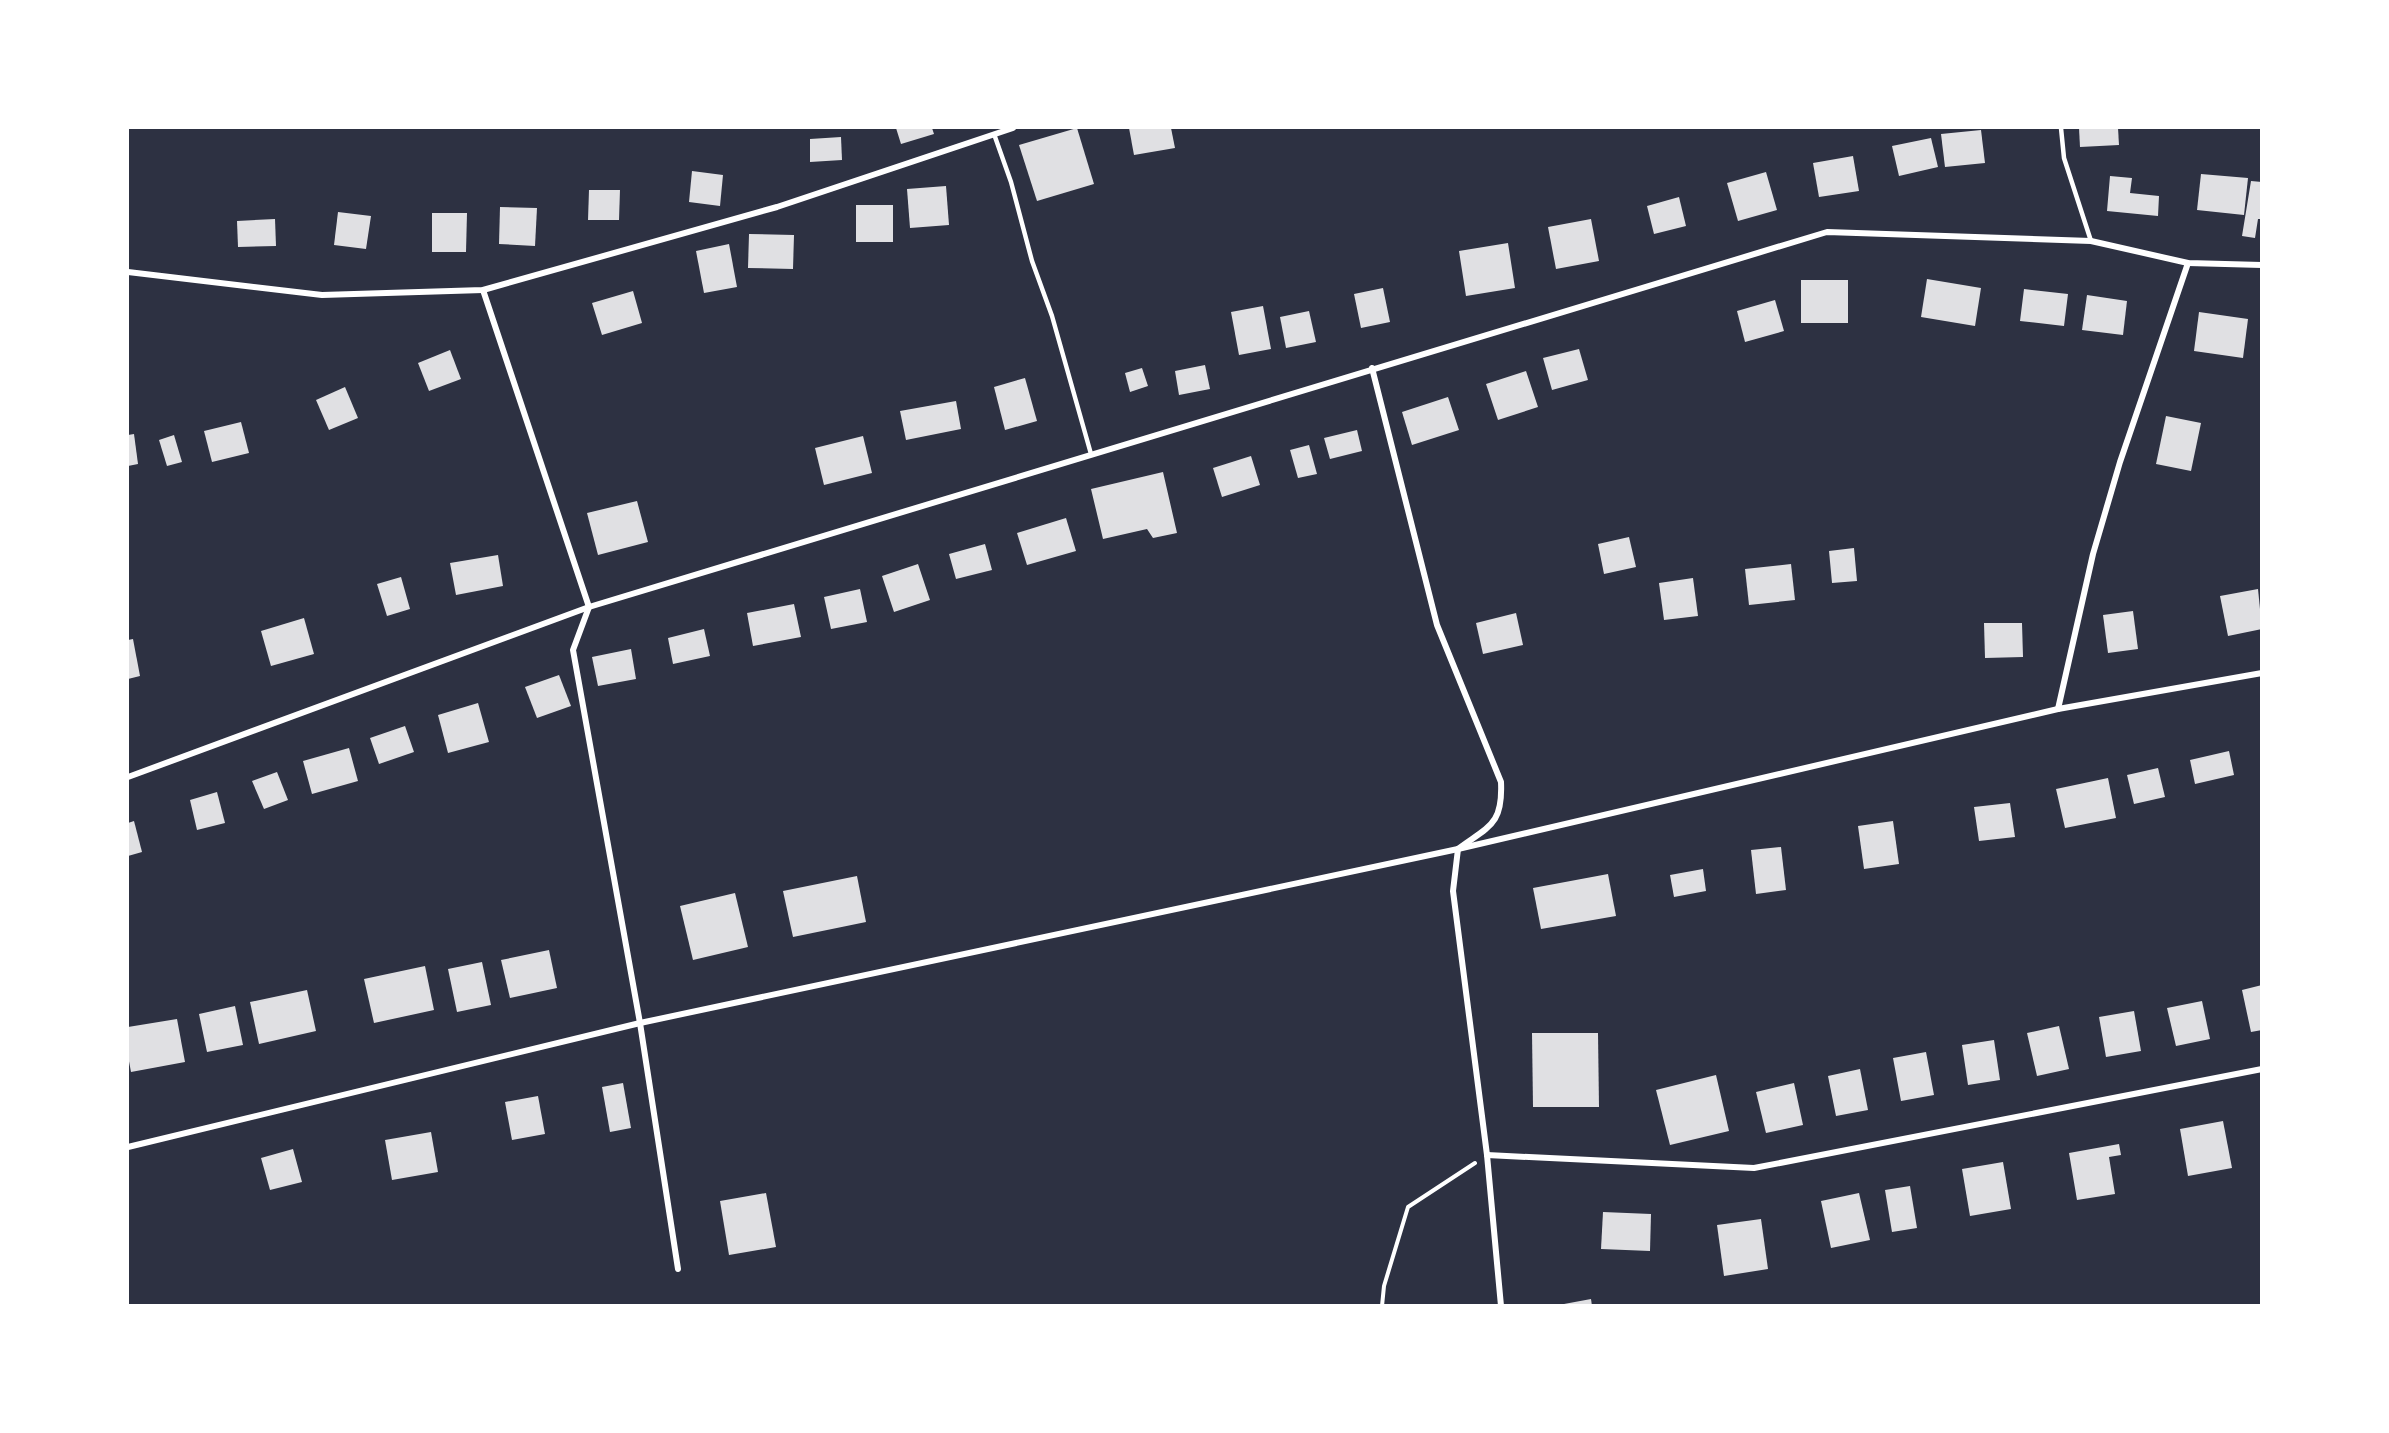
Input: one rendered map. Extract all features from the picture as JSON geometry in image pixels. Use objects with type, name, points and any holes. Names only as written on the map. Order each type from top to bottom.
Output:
[{"type":"street","points":[[128,272],[322,295],[483,290],[777,207],[1013,128]]},
{"type":"street","points":[[128,777],[589,607],[1827,232],[2091,241],[2188,263],[2262,265]]},
{"type":"street","points":[[2058,709],[2100,531],[2120,462],[2188,263]]},
{"type":"street","points":[[483,290],[589,607],[573,650],[640,1023],[678,1269]]},
{"type":"street","points":[[1372,368],[1437,626],[1501,782],[1502,804],[1497,820],[1458,849],[1453,891],[1487,1155],[1501,1305]]},
{"type":"street","points":[[128,1147],[640,1023],[1458,849],[2058,709],[2262,673]]},
{"type":"street","points":[[1487,1155],[1755,1168],[2262,1069]]},
{"type":"lane","points":[[2061,128],[2064,158],[2091,241]]},
{"type":"lane","points":[[994,134],[1011,182],[1032,261],[1052,316],[1091,454]]},
{"type":"path","points":[[1382,1305],[1384,1286],[1408,1207],[1487,1155]]},
{"type":"building","points":[[896,128],[932,128],[934,134],[901,144]]},
{"type":"building","points":[[1077,128],[1094,184],[1037,201],[1019,145]]},
{"type":"building","points":[[1129,128],[1171,128],[1175,148],[1134,155]]},
{"type":"building","points":[[2079,128],[2118,128],[2119,145],[2080,147]]},
{"type":"building","points":[[1981,130],[1985,163],[1945,167],[1941,134]]},
{"type":"building","points":[[841,137],[842,160],[810,162],[810,139]]},
{"type":"building","points":[[1931,138],[1938,167],[1899,176],[1892,146]]},
{"type":"building","points":[[1853,156],[1859,191],[1819,197],[1813,163]]},
{"type":"building","points":[[692,171],[723,175],[720,206],[689,202]]},
{"type":"building","points":[[1766,172],[1777,210],[1738,221],[1727,183]]},
{"type":"building","points":[[2201,174],[2248,178],[2244,215],[2197,210]]},
{"type":"building","points":[[2110,176],[2132,178],[2130,193],[2159,196],[2158,216],[2107,211]]},
{"type":"building","points":[[2251,181],[2262,182],[2262,219],[2258,219],[2255,238],[2242,236]]},
{"type":"building","points":[[946,186],[949,225],[910,228],[907,189]]},
{"type":"building","points":[[589,190],[620,190],[619,220],[588,220]]},
{"type":"building","points":[[1679,197],[1686,226],[1654,234],[1647,206]]},
{"type":"building","points":[[856,205],[893,205],[893,242],[856,242]]},
{"type":"building","points":[[500,207],[537,208],[535,246],[499,244]]},
{"type":"building","points":[[338,212],[371,216],[366,249],[334,245]]},
{"type":"building","points":[[432,213],[467,213],[466,252],[432,252]]},
{"type":"building","points":[[275,219],[276,246],[238,247],[237,221]]},
{"type":"building","points":[[1591,219],[1599,261],[1556,269],[1548,227]]},
{"type":"building","points":[[749,234],[794,235],[793,269],[748,268]]},
{"type":"building","points":[[1508,243],[1515,288],[1466,296],[1459,251]]},
{"type":"building","points":[[729,244],[737,287],[704,293],[696,251]]},
{"type":"building","points":[[1927,279],[1981,288],[1975,326],[1921,317]]},
{"type":"building","points":[[1801,280],[1848,280],[1848,323],[1801,323]]},
{"type":"building","points":[[1383,288],[1390,322],[1361,328],[1354,294]]},
{"type":"building","points":[[2024,289],[2068,294],[2064,326],[2020,321]]},
{"type":"building","points":[[633,291],[642,323],[602,335],[592,303]]},
{"type":"building","points":[[2087,295],[2127,301],[2123,335],[2082,330]]},
{"type":"building","points":[[1775,300],[1784,331],[1745,342],[1737,311]]},
{"type":"building","points":[[1263,306],[1271,349],[1239,355],[1231,312]]},
{"type":"building","points":[[1309,311],[1316,342],[1286,348],[1280,317]]},
{"type":"building","points":[[2199,312],[2248,319],[2243,358],[2194,351]]},
{"type":"building","points":[[1579,349],[1588,380],[1552,390],[1543,358]]},
{"type":"building","points":[[450,350],[461,379],[429,391],[418,363]]},
{"type":"building","points":[[1205,365],[1210,389],[1179,395],[1175,371]]},
{"type":"building","points":[[1142,368],[1148,386],[1130,392],[1125,373]]},
{"type":"building","points":[[1526,371],[1538,407],[1498,420],[1486,384]]},
{"type":"building","points":[[1025,378],[1037,421],[1005,430],[994,387]]},
{"type":"building","points":[[345,387],[358,418],[329,430],[316,400]]},
{"type":"building","points":[[1448,397],[1459,430],[1412,445],[1402,412]]},
{"type":"building","points":[[956,401],[961,429],[906,440],[900,411]]},
{"type":"building","points":[[2166,416],[2201,423],[2191,471],[2156,464]]},
{"type":"building","points":[[241,422],[249,453],[212,462],[204,431]]},
{"type":"building","points":[[1357,430],[1362,451],[1330,459],[1324,438]]},
{"type":"building","points":[[134,434],[138,464],[128,466],[128,435]]},
{"type":"building","points":[[174,435],[182,462],[167,466],[159,440]]},
{"type":"building","points":[[863,436],[872,473],[824,485],[815,448]]},
{"type":"building","points":[[1309,445],[1317,474],[1298,478],[1290,450]]},
{"type":"building","points":[[1251,456],[1260,485],[1222,497],[1213,468]]},
{"type":"building","points":[[1163,472],[1177,533],[1153,538],[1147,529],[1103,539],[1091,489]]},
{"type":"building","points":[[637,501],[648,542],[598,555],[587,513]]},
{"type":"building","points":[[1066,518],[1076,551],[1027,565],[1017,533]]},
{"type":"building","points":[[1629,537],[1636,567],[1604,574],[1598,544]]},
{"type":"building","points":[[985,544],[992,570],[956,579],[949,554]]},
{"type":"building","points":[[1854,548],[1857,581],[1832,583],[1829,551]]},
{"type":"building","points":[[498,555],[503,586],[456,595],[450,563]]},
{"type":"building","points":[[918,564],[930,600],[894,612],[882,576]]},
{"type":"building","points":[[1791,564],[1795,600],[1749,605],[1745,569]]},
{"type":"building","points":[[401,577],[410,609],[387,616],[377,584]]},
{"type":"building","points":[[1693,578],[1698,616],[1664,620],[1659,583]]},
{"type":"building","points":[[860,589],[867,622],[831,629],[824,597]]},
{"type":"building","points":[[2258,589],[2262,629],[2228,636],[2220,596]]},
{"type":"building","points":[[794,604],[801,637],[753,646],[747,613]]},
{"type":"building","points":[[2133,611],[2138,649],[2108,653],[2103,615]]},
{"type":"building","points":[[1516,613],[1523,645],[1483,654],[1476,623]]},
{"type":"building","points":[[304,618],[314,654],[271,666],[261,631]]},
{"type":"building","points":[[1984,623],[2022,623],[2023,657],[1985,658]]},
{"type":"building","points":[[704,629],[710,656],[673,664],[668,638]]},
{"type":"building","points":[[133,639],[140,676],[128,679],[128,640]]},
{"type":"building","points":[[631,649],[636,679],[598,686],[592,657]]},
{"type":"building","points":[[559,675],[571,706],[537,718],[525,687]]},
{"type":"building","points":[[478,703],[489,742],[448,753],[438,715]]},
{"type":"building","points":[[405,726],[414,752],[379,764],[370,738]]},
{"type":"building","points":[[349,748],[358,781],[312,794],[303,761]]},
{"type":"building","points":[[2229,751],[2234,775],[2195,784],[2190,760]]},
{"type":"building","points":[[2158,768],[2165,797],[2134,804],[2127,775]]},
{"type":"building","points":[[277,772],[288,800],[264,809],[252,781]]},
{"type":"building","points":[[2108,778],[2116,818],[2065,828],[2056,789]]},
{"type":"building","points":[[217,792],[225,823],[197,830],[190,800]]},
{"type":"building","points":[[2010,803],[2015,837],[1979,841],[1974,807]]},
{"type":"building","points":[[134,821],[142,852],[128,856],[128,823]]},
{"type":"building","points":[[1893,821],[1899,864],[1864,869],[1858,826]]},
{"type":"building","points":[[1781,847],[1786,890],[1756,894],[1751,850]]},
{"type":"building","points":[[1703,869],[1706,891],[1674,897],[1670,875]]},
{"type":"building","points":[[1608,874],[1616,916],[1541,929],[1533,888]]},
{"type":"building","points":[[857,876],[866,922],[793,937],[783,891]]},
{"type":"building","points":[[735,893],[748,947],[693,960],[680,906]]},
{"type":"building","points":[[549,950],[557,988],[510,998],[501,960]]},
{"type":"building","points":[[482,962],[491,1005],[457,1012],[448,969]]},
{"type":"building","points":[[425,966],[434,1010],[374,1023],[364,979]]},
{"type":"building","points":[[2262,985],[2262,1030],[2251,1032],[2242,990]]},
{"type":"building","points":[[307,990],[316,1031],[259,1044],[250,1002]]},
{"type":"building","points":[[2202,1001],[2210,1039],[2176,1046],[2167,1008]]},
{"type":"building","points":[[235,1006],[243,1045],[207,1052],[199,1014]]},
{"type":"building","points":[[2134,1011],[2141,1051],[2106,1057],[2099,1017]]},
{"type":"building","points":[[177,1019],[185,1062],[131,1072],[128,1056],[128,1027]]},
{"type":"building","points":[[2059,1026],[2069,1069],[2037,1076],[2027,1033]]},
{"type":"building","points":[[1532,1033],[1598,1033],[1599,1107],[1533,1107]]},
{"type":"building","points":[[1994,1040],[2000,1080],[1968,1085],[1962,1045]]},
{"type":"building","points":[[1926,1052],[1934,1095],[1901,1101],[1893,1058]]},
{"type":"building","points":[[1860,1069],[1868,1110],[1836,1116],[1828,1076]]},
{"type":"building","points":[[1716,1075],[1729,1131],[1670,1145],[1656,1090]]},
{"type":"building","points":[[623,1083],[631,1128],[610,1132],[602,1087]]},
{"type":"building","points":[[1794,1083],[1803,1125],[1766,1133],[1756,1092]]},
{"type":"building","points":[[538,1096],[545,1134],[512,1140],[505,1102]]},
{"type":"building","points":[[2223,1121],[2232,1168],[2188,1176],[2180,1129]]},
{"type":"building","points":[[431,1132],[438,1172],[392,1180],[385,1140]]},
{"type":"building","points":[[2119,1144],[2121,1155],[2109,1157],[2115,1194],[2077,1200],[2069,1153]]},
{"type":"building","points":[[293,1149],[302,1182],[270,1190],[261,1158]]},
{"type":"building","points":[[2003,1162],[2011,1209],[1970,1216],[1962,1169]]},
{"type":"building","points":[[1910,1186],[1917,1228],[1892,1232],[1885,1190]]},
{"type":"building","points":[[766,1193],[776,1247],[729,1255],[720,1201]]},
{"type":"building","points":[[1859,1193],[1870,1240],[1831,1248],[1821,1201]]},
{"type":"building","points":[[1603,1212],[1651,1214],[1650,1251],[1601,1249]]},
{"type":"building","points":[[1761,1219],[1768,1269],[1724,1276],[1717,1225]]},
{"type":"building","points":[[1591,1299],[1592,1306],[1564,1306],[1564,1304]]}]
